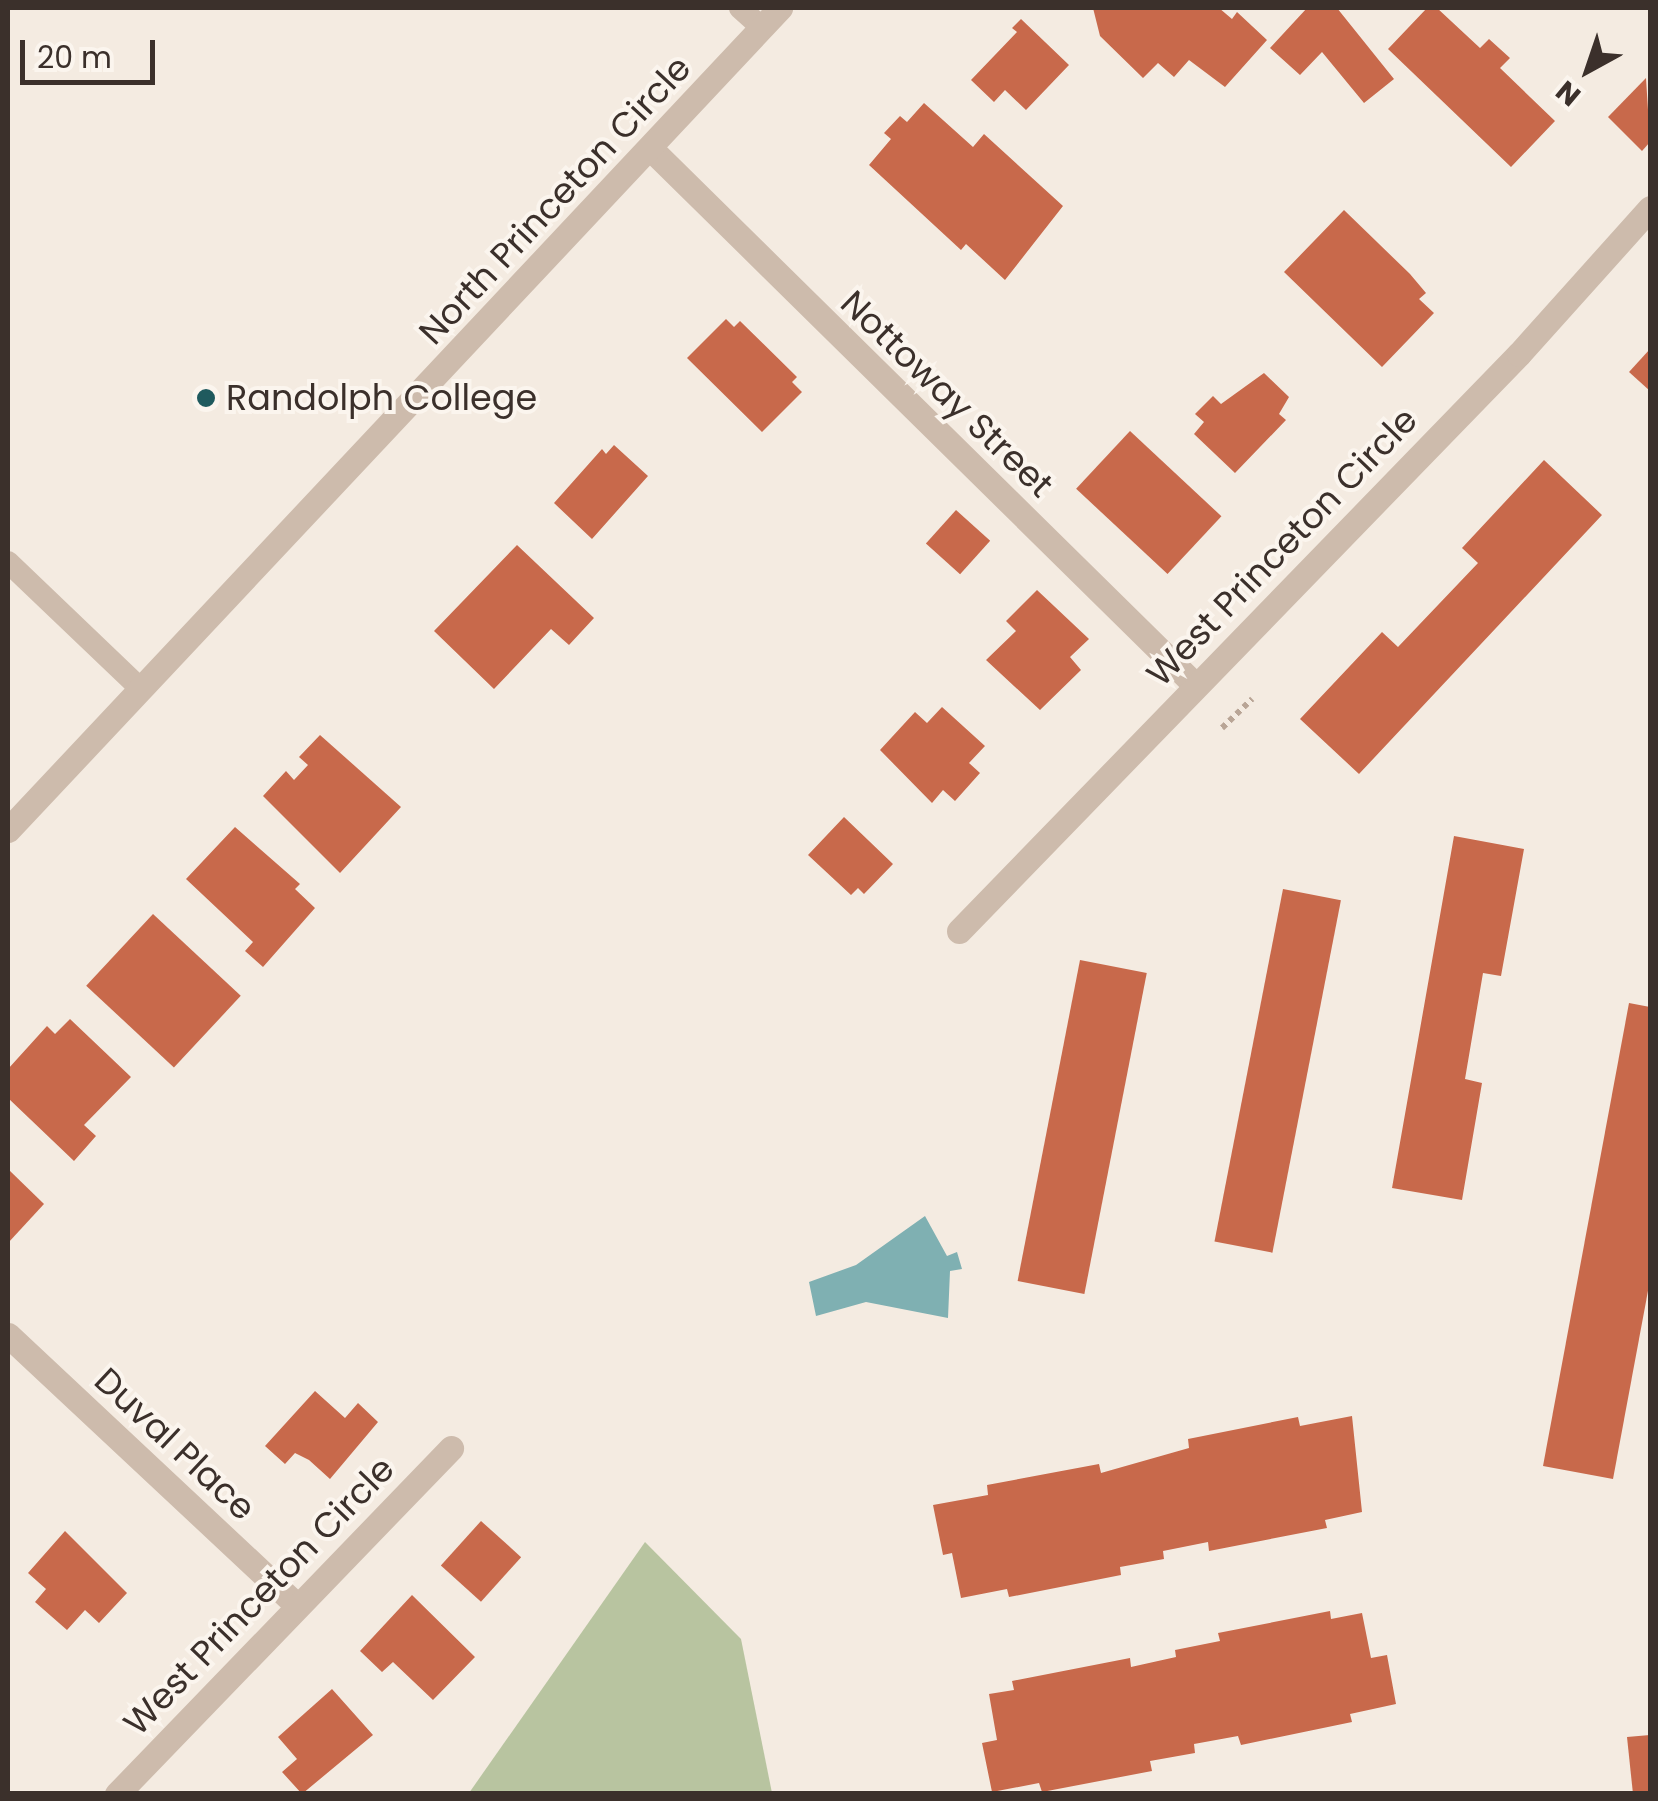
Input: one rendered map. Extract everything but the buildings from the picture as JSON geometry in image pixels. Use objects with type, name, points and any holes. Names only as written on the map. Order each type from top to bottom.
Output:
[{"type":"street","name":"North Princeton Circle","points":[[8,830],[652,150],[780,8]]},
{"type":"street","name":"Nottoway Street","points":[[652,150],[1195,685]]},
{"type":"street","name":"West Princeton Circle","points":[[960,931],[1519,354],[1650,208]]},
{"type":"street","name":"Duval Place","points":[[8,1335],[295,1604]]},
{"type":"street","name":"West Princeton Circle","points":[[118,1794],[295,1604],[451,1448]]},
{"type":"lane","points":[[740,8],[762,28]]},
{"type":"lane","points":[[8,562],[141,689]]},
{"type":"path","points":[[1222,728],[1252,699]]},
{"type":"green space","points":[[645,1542],[741,1639],[772,1793],[469,1793]]},
{"type":"water","points":[[925,1216],[947,1256],[957,1252],[962,1269],[950,1271],[948,1318],[866,1302],[816,1316],[809,1282],[856,1265]]},
{"type":"place","name":"Randolph College","points":[[206,398]]}]
